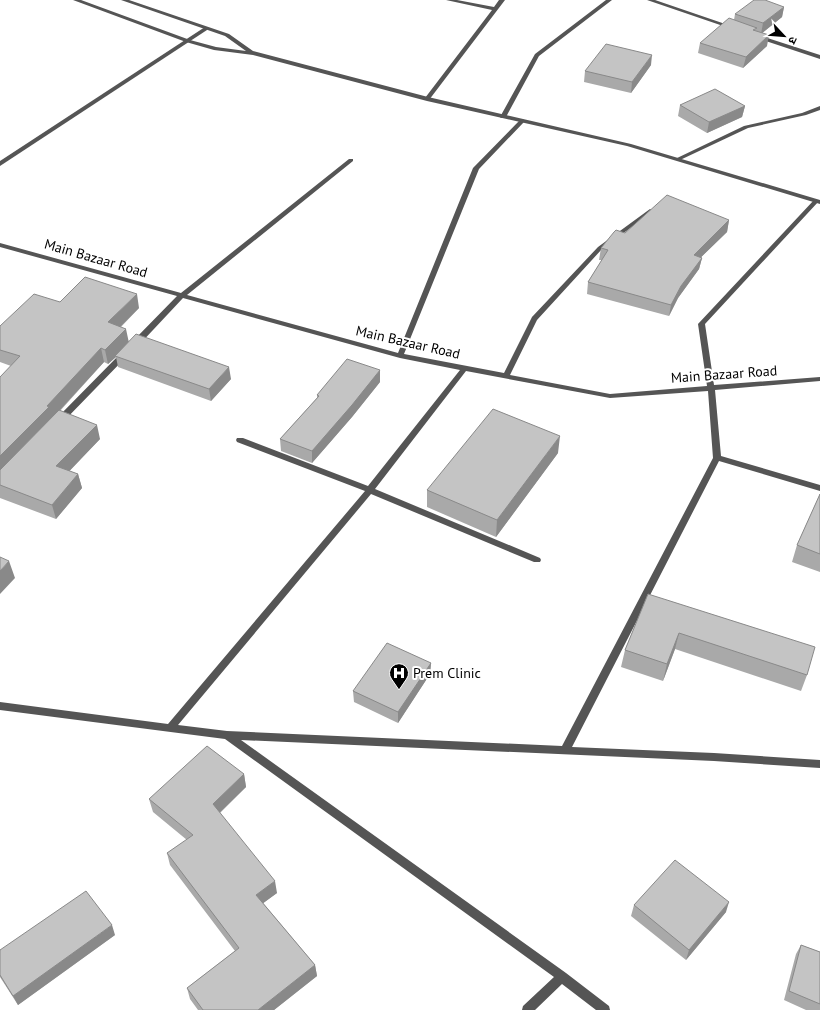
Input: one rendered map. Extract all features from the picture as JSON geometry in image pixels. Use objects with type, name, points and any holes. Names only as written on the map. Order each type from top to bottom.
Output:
[{"type":"street","points":[[76,0],[188,41],[216,49],[253,53],[427,99],[629,145],[818,201],[701,324],[711,388],[717,458],[565,750]]},
{"type":"street","points":[[124,0],[227,36],[253,53]]},
{"type":"street","points":[[450,0],[495,8]]},
{"type":"street","points":[[427,99],[502,0]]},
{"type":"street","points":[[503,116],[537,55],[609,0]]},
{"type":"street","points":[[650,0],[739,30]]},
{"type":"street","points":[[0,164],[205,29]]},
{"type":"street","points":[[754,35],[820,57]]},
{"type":"street","points":[[678,160],[746,127],[804,114],[820,108]]},
{"type":"street","points":[[400,356],[476,168],[522,121]]},
{"type":"street","points":[[55,425],[182,296],[351,160]]},
{"type":"street","points":[[506,376],[534,319],[600,248],[650,211]]},
{"type":"street","name":"Main Bazaar Road","points":[[0,245],[400,356],[610,396],[820,379]]},
{"type":"street","points":[[170,728],[370,490],[466,368]]},
{"type":"street","points":[[240,440],[370,490],[536,560]]},
{"type":"street","points":[[717,458],[820,488]]},
{"type":"street","points":[[0,706],[227,735],[714,757],[820,764]]},
{"type":"street","points":[[227,735],[562,977],[605,1010]]},
{"type":"street","points":[[527,1010],[562,977]]},
{"type":"building","points":[[754,0],[765,0],[784,7],[763,23],[735,14]]},
{"type":"building","points":[[729,18],[757,28],[753,30],[769,35],[746,57],[700,43]]},
{"type":"building","points":[[606,44],[652,55],[632,82],[585,71]]},
{"type":"building","points":[[715,89],[745,106],[709,122],[680,105]]},
{"type":"building","points":[[667,195],[729,220],[694,255],[702,258],[681,286],[671,305],[588,282],[608,250],[601,248],[614,232],[616,230],[625,233]]},
{"type":"building","points":[[85,277],[137,294],[108,322],[126,329],[105,350],[101,348],[47,406],[49,407],[0,456],[0,377],[20,356],[0,350],[0,326],[34,294],[60,302]]},
{"type":"building","points":[[136,334],[229,367],[209,389],[115,356]]},
{"type":"building","points":[[347,359],[380,370],[312,451],[280,439],[319,396],[317,395]]},
{"type":"building","points":[[493,409],[560,436],[497,520],[427,490]]},
{"type":"building","points":[[59,410],[97,425],[56,466],[78,474],[52,505],[0,485],[0,470]]},
{"type":"building","points":[[820,494],[820,554],[797,545]]},
{"type":"building","points":[[0,557],[9,561],[0,571]]},
{"type":"building","points":[[648,594],[815,647],[807,675],[679,633],[667,664],[625,650]]},
{"type":"building","points":[[387,643],[431,663],[398,712],[353,691]]},
{"type":"building","points":[[207,746],[244,774],[213,804],[275,881],[256,895],[315,965],[258,1010],[203,1010],[187,988],[239,948],[167,853],[193,835],[149,799]]},
{"type":"building","points":[[675,860],[729,902],[689,950],[634,905]]},
{"type":"building","points":[[86,891],[112,925],[13,996],[0,975],[0,950]]},
{"type":"building","points":[[801,945],[820,952],[820,1004],[789,991]]},
{"type":"place","name":"Prem Clinic","points":[[399,690]]}]
